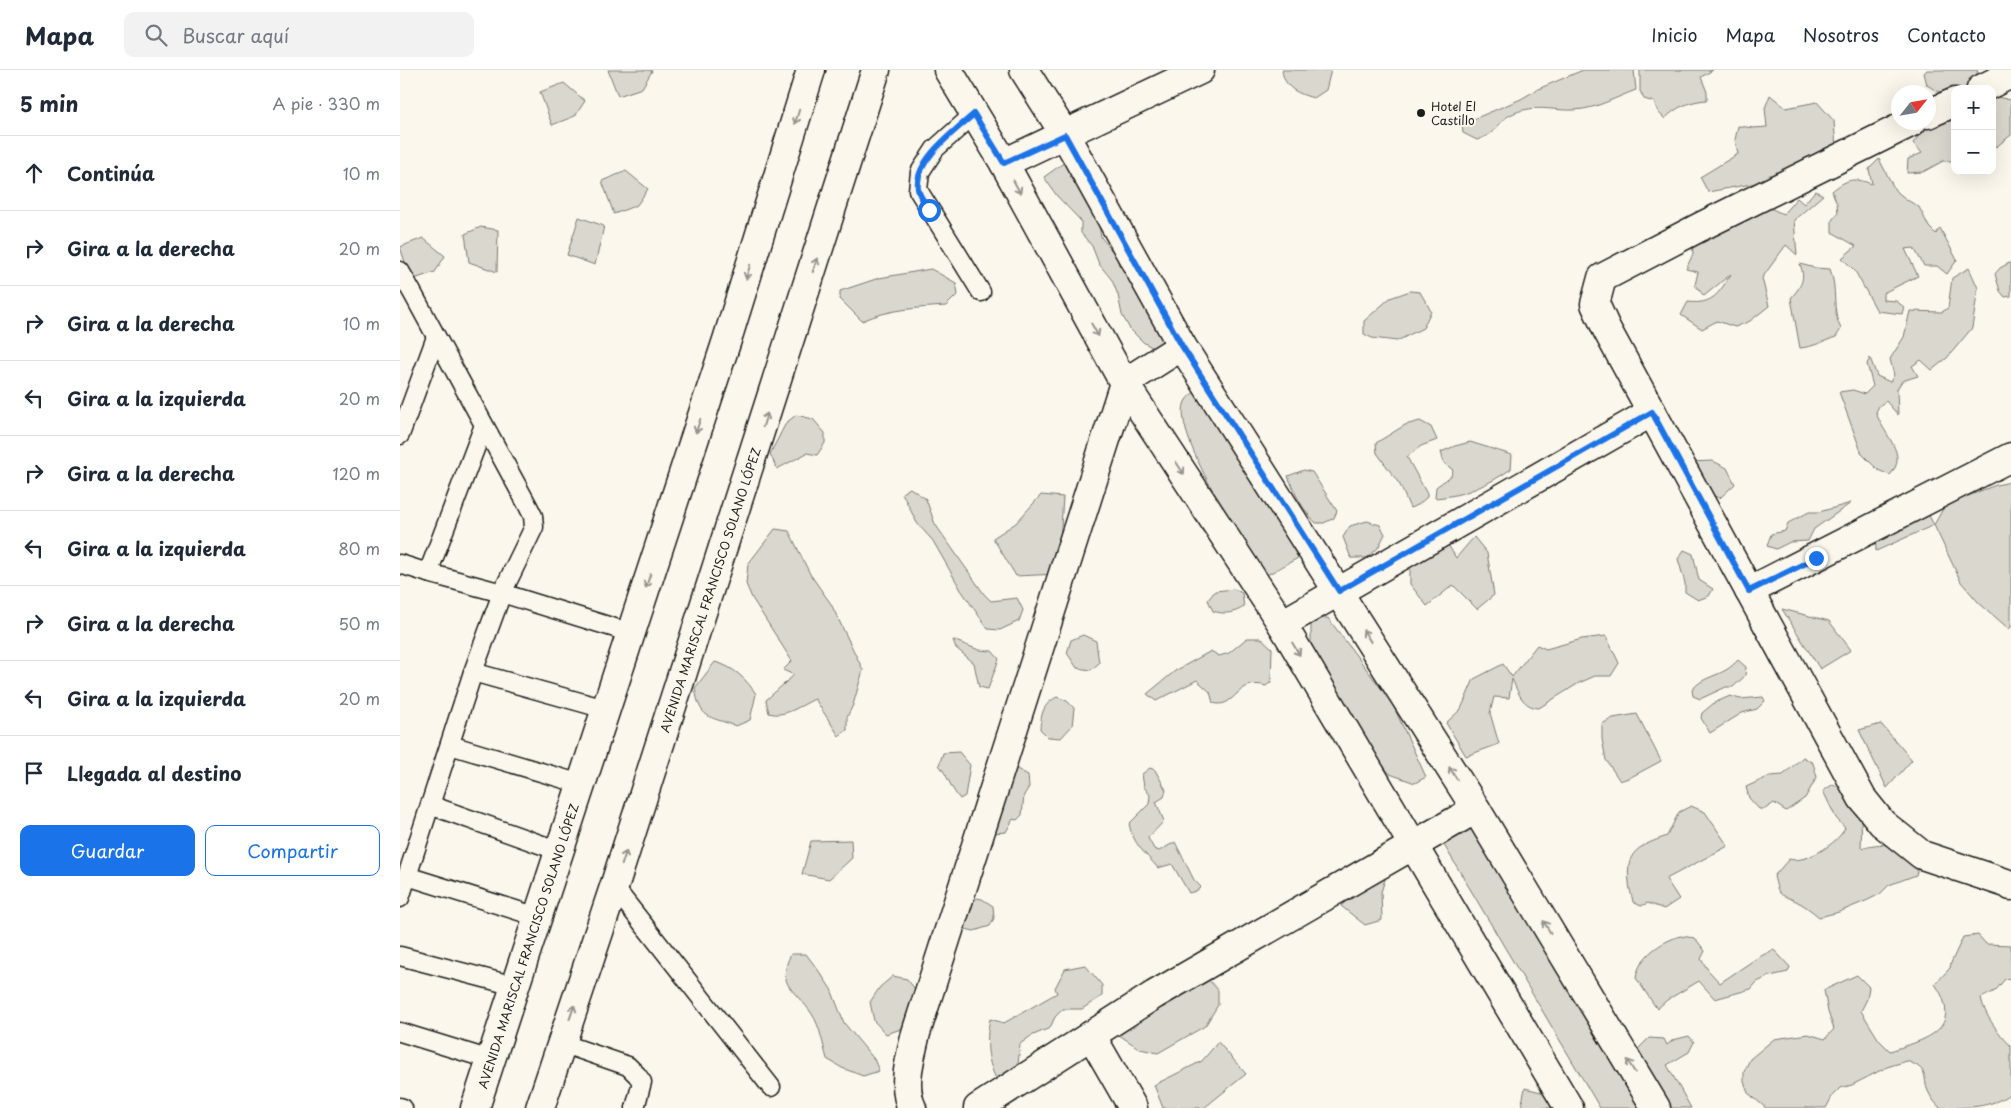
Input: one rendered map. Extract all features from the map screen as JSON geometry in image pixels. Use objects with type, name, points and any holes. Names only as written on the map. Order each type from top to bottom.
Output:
[{"type":"street","name":"AVENIDA MARISCAL FRANCISCO SOLANO LÓPEZ","points":[[475,1108],[727,340],[811,70]]},
{"type":"street","name":"AVENIDA MARISCAL FRANCISCO SOLANO LÓPEZ","points":[[540,1108],[614,887],[876,70]]},
{"type":"street","points":[[948,70],[1004,163],[1124,382],[1282,624],[1569,1108]]},
{"type":"street","points":[[1024,70],[1065,135],[1182,346],[1476,809],[1656,1108]]},
{"type":"street","points":[[1004,163],[1200,70]]},
{"type":"street","points":[[1988,85],[2008,74]]},
{"type":"street","points":[[1936,110],[1951,104]]},
{"type":"street","points":[[1896,130],[1602,278],[1595,304],[1607,330],[1862,798],[1882,823],[1922,855],[2010,884]]},
{"type":"street","points":[[912,1108],[908,1100],[907,1075],[916,1032],[1124,382],[1182,346]]},
{"type":"street","points":[[1282,624],[1652,412]]},
{"type":"street","points":[[1749,591],[2011,458]]},
{"type":"street","points":[[978,1108],[1154,995],[1476,809]]},
{"type":"street","points":[[1091,1034],[1134,1108]]},
{"type":"lane","points":[[974,114],[935,150],[920,172],[918,190],[981,292]]},
{"type":"lane","points":[[400,271],[533,516],[534,527],[502,593],[473,672],[400,898]]},
{"type":"lane","points":[[400,435],[436,337]]},
{"type":"lane","points":[[428,573],[484,424]]},
{"type":"lane","points":[[400,564],[631,633]]},
{"type":"lane","points":[[473,672],[606,709]]},
{"type":"lane","points":[[450,745],[581,784]]},
{"type":"lane","points":[[430,804],[559,851]]},
{"type":"lane","points":[[407,876],[538,917]]},
{"type":"lane","points":[[614,887],[771,1087]]},
{"type":"lane","points":[[400,956],[515,986]]},
{"type":"lane","points":[[400,1032],[491,1060]]},
{"type":"lane","points":[[562,1044],[628,1066],[638,1074],[642,1082],[635,1108]]},
{"type":"shaded area","points":[[608,70],[652,71],[642,88],[618,96]]},
{"type":"shaded area","points":[[1282,70],[1331,70],[1326,90],[1314,98],[1289,86]]},
{"type":"shaded area","points":[[1583,70],[1634,70],[1636,90],[1598,105],[1582,109],[1535,108],[1519,111],[1507,117],[1489,134],[1477,140],[1463,133],[1462,124]]},
{"type":"shaded area","points":[[1640,70],[1713,70],[1701,77],[1707,92],[1707,100],[1684,105],[1665,119],[1658,112],[1654,102],[1644,99],[1640,91]]},
{"type":"shaded area","points":[[1927,70],[1978,70],[1975,80],[1969,85],[1951,85],[1951,90],[1938,92],[1936,91],[1936,85],[1927,85],[1924,73]]},
{"type":"shaded area","points":[[564,83],[585,101],[575,116],[552,125],[540,92]]},
{"type":"shaded area","points":[[1770,95],[1786,108],[1817,102],[1834,121],[1836,149],[1784,178],[1708,192],[1700,177],[1738,154],[1735,140],[1738,126],[1767,127],[1765,108]]},
{"type":"shaded area","points":[[1996,97],[2011,100],[2011,135],[1996,147]]},
{"type":"shaded area","points":[[1951,113],[1951,161],[1943,161],[1923,172],[1907,173],[1908,159],[1922,153],[1913,143],[1924,130],[1936,130],[1936,121]]},
{"type":"shaded area","points":[[1879,159],[1895,190],[1919,207],[1929,227],[1936,234],[1940,228],[1957,260],[1947,274],[1937,266],[1924,266],[1914,248],[1905,249],[1918,276],[1883,293],[1883,300],[1896,301],[1904,307],[1902,314],[1877,311],[1855,271],[1842,258],[1856,246],[1832,232],[1832,220],[1838,213],[1832,191],[1850,180],[1860,180],[1872,184],[1869,169]]},
{"type":"shaded area","points":[[1065,162],[1094,175],[1085,202],[1098,221],[1101,237],[1117,257],[1119,265],[1137,286],[1166,304],[1167,350],[1153,348],[1143,342],[1130,329],[1122,315],[1118,295],[1112,280],[1099,264],[1092,246],[1081,233],[1081,221],[1057,196],[1044,177]]},
{"type":"shaded area","points":[[626,171],[648,189],[637,205],[614,214],[602,181]]},
{"type":"shaded area","points":[[1815,191],[1823,195],[1794,220],[1797,255],[1786,245],[1762,278],[1769,306],[1750,321],[1735,327],[1717,321],[1702,329],[1681,315],[1688,302],[1704,302],[1719,292],[1731,274],[1704,296],[1695,285],[1698,272],[1686,269],[1693,254],[1691,225],[1696,211],[1712,215],[1723,225],[1732,228],[1739,213],[1768,207],[1783,214],[1797,198],[1804,204]]},
{"type":"shaded area","points":[[579,217],[604,226],[595,265],[567,255]]},
{"type":"shaded area","points":[[481,227],[498,230],[497,272],[469,262],[465,234]]},
{"type":"shaded area","points":[[423,238],[445,256],[435,272],[411,280],[400,247]]},
{"type":"shaded area","points":[[2011,262],[2011,296],[2005,297],[2000,291],[1995,274],[2000,268]]},
{"type":"shaded area","points":[[1800,264],[1830,269],[1834,284],[1836,314],[1841,329],[1836,337],[1800,348],[1791,298],[1801,283],[1803,274]]},
{"type":"shaded area","points":[[1969,268],[1978,288],[1972,328],[1947,358],[1932,370],[1921,360],[1912,366],[1918,376],[1902,381],[1897,389],[1898,415],[1886,401],[1879,406],[1876,412],[1896,452],[1895,467],[1890,475],[1878,470],[1862,454],[1839,392],[1853,390],[1865,394],[1873,386],[1867,364],[1870,358],[1877,376],[1890,382],[1894,375],[1890,359],[1904,337],[1910,311],[1942,312],[1948,308],[1952,278]]},
{"type":"shaded area","points":[[931,269],[956,283],[958,294],[946,306],[914,308],[862,321],[840,299],[840,291],[879,278]]},
{"type":"shaded area","points":[[1410,291],[1420,292],[1431,311],[1423,328],[1397,341],[1372,338],[1364,334],[1364,321],[1390,298]]},
{"type":"shaded area","points":[[1205,385],[1298,558],[1265,576],[1227,516],[1198,461],[1188,436],[1183,415],[1186,400]]},
{"type":"shaded area","points":[[796,415],[813,419],[825,433],[825,443],[817,455],[807,453],[777,469],[770,454],[786,423]]},
{"type":"shaded area","points":[[1420,421],[1431,427],[1437,440],[1421,446],[1407,457],[1427,494],[1427,497],[1418,505],[1410,508],[1400,485],[1377,453],[1376,443],[1405,425]]},
{"type":"shaded area","points":[[1470,442],[1512,455],[1511,469],[1475,489],[1456,495],[1435,498],[1436,487],[1451,476],[1453,470],[1444,463],[1441,452]]},
{"type":"shaded area","points":[[1713,461],[1727,468],[1735,484],[1720,498],[1711,495],[1689,462]]},
{"type":"shaded area","points":[[1304,470],[1312,472],[1337,511],[1334,518],[1324,523],[1316,523],[1303,507],[1288,476]]},
{"type":"shaded area","points":[[2011,482],[2011,627],[2009,629],[1979,603],[1961,582],[1934,525],[1945,505],[1996,485]]},
{"type":"shaded area","points":[[910,488],[926,499],[935,524],[984,594],[991,601],[1017,598],[1023,610],[1019,621],[1000,630],[988,629],[961,590],[933,541],[917,523],[902,493]]},
{"type":"shaded area","points":[[1041,495],[1063,497],[1058,574],[1016,576],[993,538],[1016,523]]},
{"type":"shaded area","points":[[1851,503],[1814,529],[1808,541],[1790,542],[1776,549],[1767,546],[1771,534],[1785,531],[1788,523],[1809,512],[1819,512]]},
{"type":"shaded area","points":[[1924,506],[1934,525],[1876,551],[1875,529]]},
{"type":"shaded area","points":[[1367,521],[1380,525],[1385,534],[1378,548],[1367,558],[1351,558],[1343,537],[1350,526]]},
{"type":"shaded area","points":[[775,529],[789,531],[810,574],[831,604],[863,670],[853,705],[847,717],[847,730],[839,736],[815,699],[781,714],[769,713],[766,700],[794,675],[783,670],[792,661],[752,598],[746,584],[748,564]]},
{"type":"shaded area","points":[[1443,536],[1456,558],[1474,537],[1487,553],[1494,595],[1477,609],[1453,585],[1427,606],[1410,584],[1410,549]]},
{"type":"shaded area","points":[[1684,550],[1693,554],[1699,580],[1713,589],[1709,596],[1698,600],[1685,592],[1685,583],[1678,559]]},
{"type":"shaded area","points":[[1234,589],[1242,593],[1244,607],[1229,613],[1213,611],[1208,600],[1215,591]]},
{"type":"shaded area","points":[[1782,609],[1829,621],[1851,650],[1820,669]]},
{"type":"shaded area","points":[[1328,618],[1392,703],[1426,777],[1415,783],[1390,774],[1363,740],[1324,666],[1311,647],[1311,619]]},
{"type":"shaded area","points":[[1083,635],[1096,641],[1099,663],[1091,670],[1077,668],[1067,653],[1071,640]]},
{"type":"shaded area","points":[[1606,636],[1619,663],[1611,676],[1595,676],[1579,683],[1539,708],[1528,705],[1525,702],[1512,679],[1509,698],[1494,697],[1490,713],[1499,744],[1466,756],[1446,723],[1461,709],[1474,679],[1503,664],[1512,677],[1537,645],[1546,649],[1582,639]]},
{"type":"shaded area","points":[[1247,638],[1261,638],[1272,648],[1271,682],[1266,686],[1256,684],[1248,686],[1227,702],[1221,704],[1213,703],[1210,692],[1197,680],[1156,701],[1147,694],[1175,671],[1211,651],[1219,656],[1229,653]]},
{"type":"shaded area","points":[[953,640],[979,650],[992,651],[999,659],[988,689],[979,687],[974,663],[956,648]]},
{"type":"shaded area","points":[[1738,660],[1746,667],[1745,676],[1733,687],[1726,687],[1700,699],[1693,696],[1692,690],[1699,683],[1728,669]]},
{"type":"shaded area","points":[[715,662],[739,674],[756,694],[750,720],[736,726],[712,718],[703,711],[695,688]]},
{"type":"shaded area","points":[[1730,696],[1740,699],[1763,697],[1765,701],[1757,709],[1742,713],[1710,733],[1701,718],[1702,713],[1714,703]]},
{"type":"shaded area","points":[[1057,697],[1067,701],[1074,708],[1072,726],[1061,738],[1048,737],[1040,729],[1041,719],[1046,706]]},
{"type":"shaded area","points":[[1637,714],[1661,761],[1620,781],[1606,760],[1602,739],[1602,724],[1613,718]]},
{"type":"shaded area","points":[[1881,724],[1912,760],[1887,788],[1859,730]]},
{"type":"shaded area","points":[[959,752],[970,765],[965,796],[960,799],[939,765],[943,753]]},
{"type":"shaded area","points":[[1803,757],[1813,763],[1817,777],[1805,798],[1786,811],[1774,803],[1765,809],[1759,809],[1749,798],[1746,787],[1770,776],[1783,775]]},
{"type":"shaded area","points":[[1015,768],[1028,775],[1029,787],[1024,795],[1022,815],[1017,820],[1013,819],[1006,832],[994,833]]},
{"type":"shaded area","points":[[1150,768],[1155,770],[1166,790],[1164,797],[1156,802],[1164,821],[1148,838],[1154,849],[1159,851],[1175,842],[1194,880],[1201,887],[1196,891],[1189,893],[1172,864],[1158,868],[1133,837],[1129,824],[1149,804],[1150,795],[1144,787],[1142,774]]},
{"type":"shaded area","points":[[1832,785],[1842,788],[1856,801],[1861,818],[1861,848],[1880,844],[1893,847],[1918,867],[1916,875],[1889,885],[1880,894],[1839,912],[1819,917],[1802,904],[1782,895],[1778,891],[1774,876],[1789,859],[1804,858],[1829,846],[1845,828],[1836,818],[1823,791]]},
{"type":"shaded area","points":[[1691,806],[1705,812],[1728,846],[1666,879],[1679,899],[1664,909],[1648,903],[1641,906],[1633,902],[1629,887],[1628,871],[1632,856],[1636,851],[1649,843],[1667,836],[1679,812]]},
{"type":"shaded area","points":[[1476,821],[1646,1108],[1600,1108],[1444,845]]},
{"type":"shaded area","points":[[851,840],[852,858],[829,879],[802,874],[811,841]]},
{"type":"shaded area","points":[[1385,858],[1389,867],[1381,892],[1382,920],[1365,925],[1341,906]]},
{"type":"shaded area","points":[[977,898],[993,906],[994,918],[990,926],[974,931],[965,929],[966,912]]},
{"type":"shaded area","points":[[1978,935],[1986,944],[2011,945],[2011,978],[2005,979],[1995,991],[1981,998],[1993,1024],[2011,1046],[2011,1093],[2004,1098],[1996,1102],[1969,1107],[1940,1108],[1932,1099],[1927,1089],[1923,1072],[1920,1068],[1907,1061],[1887,1067],[1852,1085],[1840,1088],[1833,1095],[1826,1108],[1766,1108],[1748,1093],[1744,1082],[1744,1072],[1750,1059],[1774,1039],[1808,1034],[1825,1039],[1834,1029],[1828,1012],[1824,990],[1857,975],[1869,987],[1867,999],[1861,1011],[1879,1040],[1890,1051],[1930,1036],[1938,1030],[1946,1013],[1943,997],[1935,984],[1950,968],[1963,937]]},
{"type":"shaded area","points":[[1680,936],[1695,938],[1705,951],[1701,959],[1720,983],[1757,958],[1773,950],[1790,967],[1788,972],[1770,976],[1757,982],[1751,989],[1715,999],[1699,981],[1667,1000],[1657,1009],[1636,978],[1638,970],[1641,963],[1652,951]]},
{"type":"shaded area","points":[[791,954],[806,954],[831,989],[844,1023],[874,1059],[879,1071],[863,1076],[842,1068],[827,1059],[815,1019],[786,981],[785,974]]},
{"type":"shaded area","points":[[1085,965],[1102,985],[1102,996],[1082,1009],[1063,1009],[1055,1017],[1050,1028],[1031,1036],[1020,1044],[1017,1075],[1002,1088],[993,1072],[988,1055],[990,1019],[1004,1023],[1057,993],[1055,988],[1065,969]]},
{"type":"shaded area","points":[[893,976],[907,979],[918,993],[910,1026],[886,1034],[874,1021],[870,1002],[880,987]]},
{"type":"shaded area","points":[[1206,977],[1218,990],[1218,1005],[1205,1026],[1158,1053],[1140,1049],[1119,1035],[1124,1023]]},
{"type":"shaded area","points":[[1689,1036],[1694,1042],[1689,1052],[1667,1065],[1691,1108],[1664,1108],[1642,1067],[1638,1049],[1649,1038],[1664,1039],[1667,1045],[1673,1040]]},
{"type":"shaded area","points":[[1218,1042],[1246,1074],[1204,1108],[1163,1108],[1154,1085],[1202,1061]]},
{"type":"shaded area","points":[[1525,1088],[1561,1097],[1567,1108],[1521,1108]]},
{"type":"place","name":"Hotel El Castillo","points":[[1421,113]]},
{"type":"route","points":[[929,210],[918,190],[920,172],[935,150],[974,114],[1004,163],[1065,135],[1182,346],[1339,591],[1652,412],[1749,591],[1816,558]]}]
